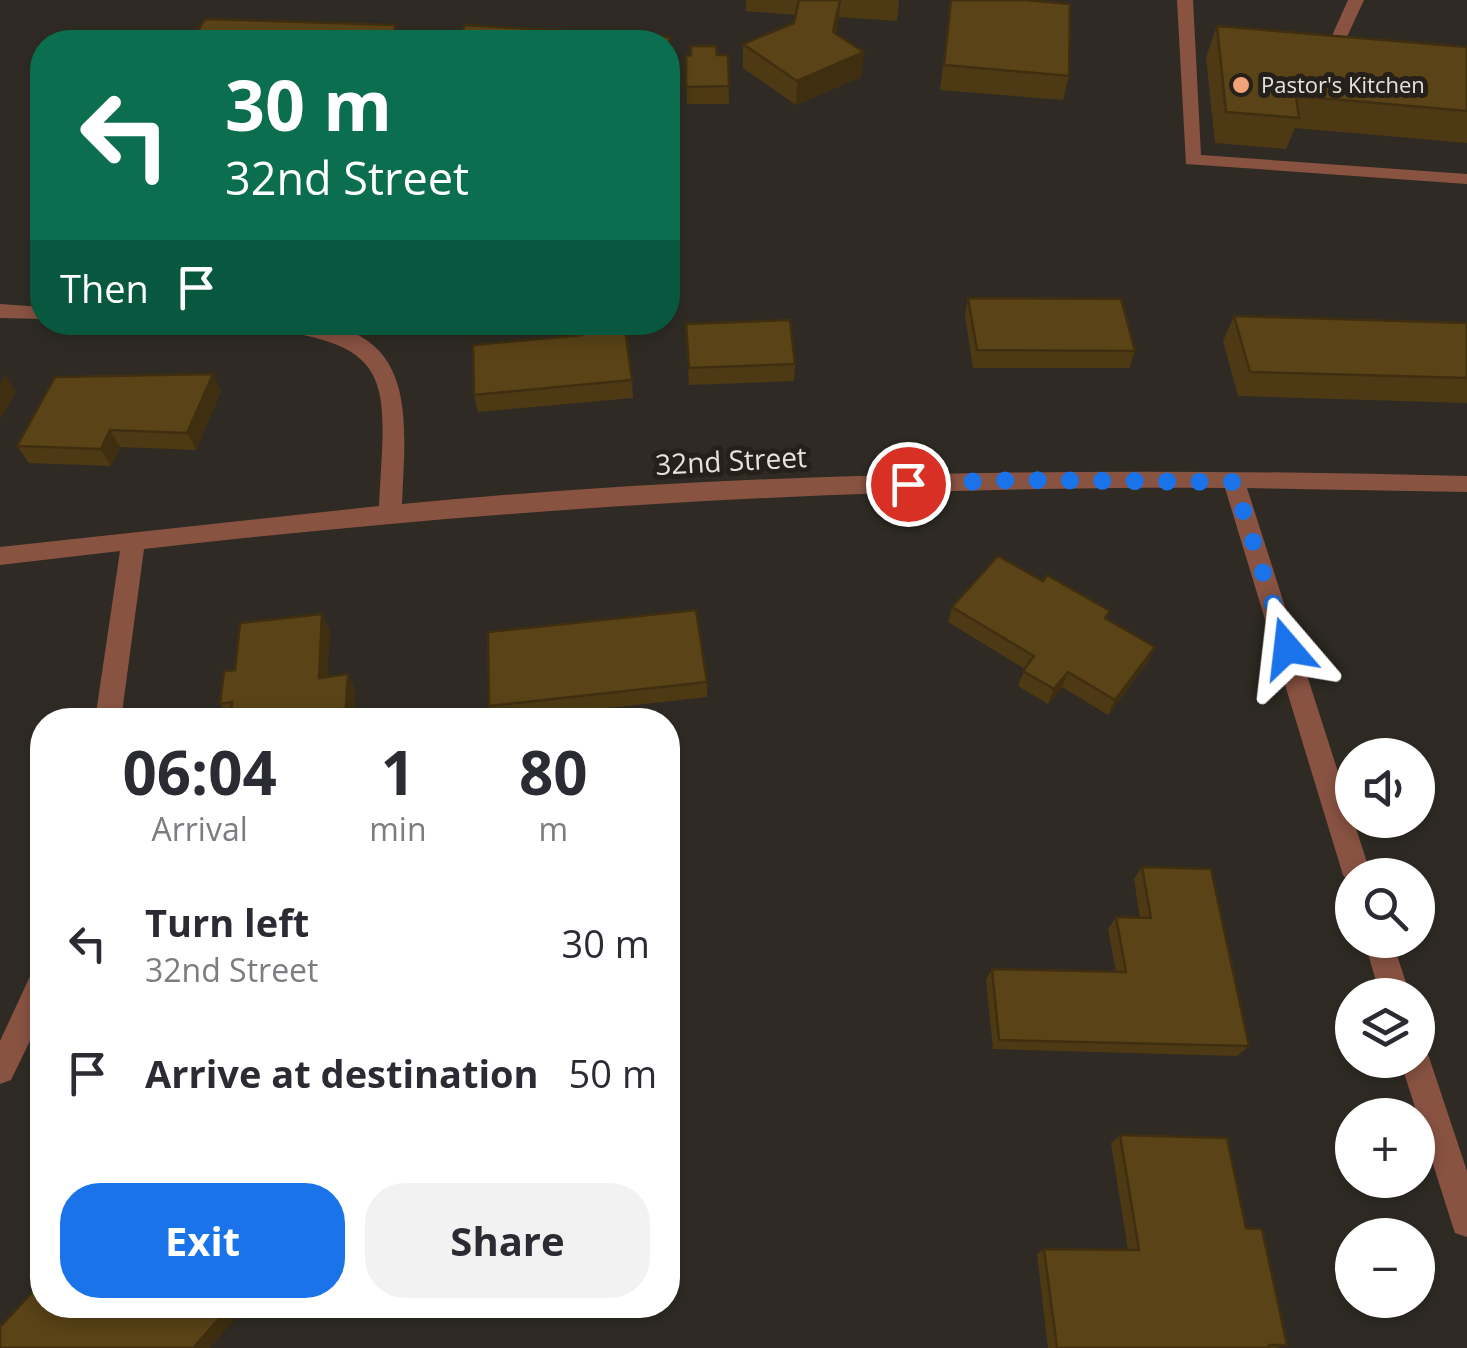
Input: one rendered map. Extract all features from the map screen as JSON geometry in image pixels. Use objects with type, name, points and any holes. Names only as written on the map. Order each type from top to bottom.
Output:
[{"type":"street","points":[[1184,0],[1192,160],[1467,179]]},
{"type":"street","points":[[1339,38],[1356,0]]},
{"type":"street","points":[[0,312],[30,313]]},
{"type":"street","points":[[332,335],[371,352],[391,386],[390,514]]},
{"type":"street","name":"32nd Street","points":[[0,556],[390,514],[725,490],[1017,480],[1467,484]]},
{"type":"street","points":[[1234,482],[1352,858]]},
{"type":"street","points":[[110,708],[133,541]]},
{"type":"street","points":[[0,1069],[30,1010]]},
{"type":"street","points":[[1421,1078],[1467,1222]]},
{"type":"building","points":[[799,0],[840,0],[833,32],[864,52],[797,81],[743,44],[794,23]]},
{"type":"building","points":[[951,0],[1070,4],[1069,76],[944,65]]},
{"type":"building","points":[[205,19],[396,25],[394,30],[198,30]]},
{"type":"building","points":[[465,25],[550,30],[463,30]]},
{"type":"building","points":[[1217,26],[1467,47],[1467,111],[1296,96],[1299,118],[1226,112]]},
{"type":"building","points":[[691,46],[716,46],[717,55],[728,55],[729,86],[686,87],[686,56],[691,55]]},
{"type":"building","points":[[968,298],[1121,299],[1135,351],[977,350]]},
{"type":"building","points":[[1234,316],[1467,323],[1467,378],[1250,372]]},
{"type":"building","points":[[790,320],[795,364],[689,368],[686,324]]},
{"type":"building","points":[[626,335],[632,380],[474,395],[473,345]]},
{"type":"building","points":[[213,374],[187,433],[110,430],[101,449],[17,446],[55,377]]},
{"type":"building","points":[[998,556],[1043,581],[1047,575],[1110,611],[1105,618],[1155,647],[1115,700],[1068,672],[1054,689],[1023,671],[1034,656],[952,607]]},
{"type":"building","points":[[696,610],[707,682],[489,706],[488,632]]},
{"type":"building","points":[[322,614],[319,678],[348,674],[346,708],[231,708],[232,702],[220,704],[224,671],[235,670],[240,623]]},
{"type":"building","points":[[1142,867],[1211,869],[1249,1046],[999,1040],[992,969],[1126,972],[1116,917],[1151,918]]},
{"type":"building","points":[[1120,1135],[1227,1138],[1246,1228],[1262,1229],[1287,1345],[1057,1348],[1044,1249],[1139,1250]]},
{"type":"building","points":[[30,1295],[30,1318],[219,1318],[193,1348],[0,1348],[0,1327]]},
{"type":"place","name":"Pastor's Kitchen","points":[[1241,85]]},
{"type":"route","points":[[908,484],[1017,480],[1234,482],[1287,648]]}]
